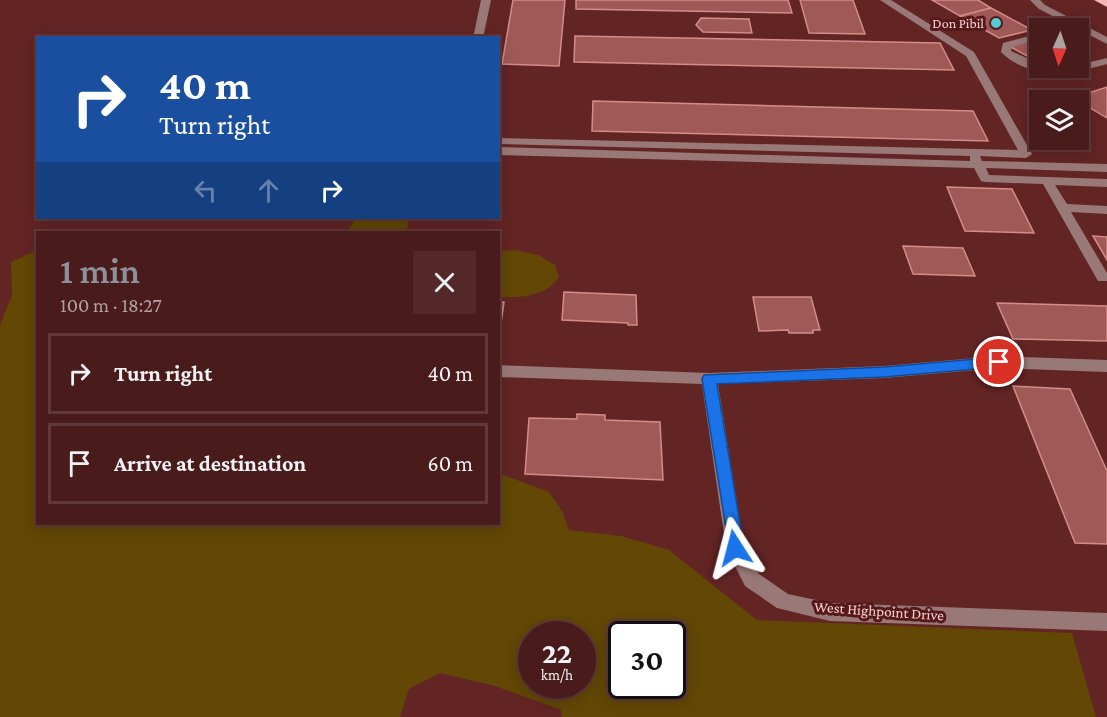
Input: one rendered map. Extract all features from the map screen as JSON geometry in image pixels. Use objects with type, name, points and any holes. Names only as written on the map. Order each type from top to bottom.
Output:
[{"type":"main road","points":[[1099,0],[1107,4]]},
{"type":"street","points":[[478,36],[486,0]]},
{"type":"street","points":[[500,151],[975,158],[1026,154],[970,54],[885,0]]},
{"type":"street","points":[[1035,0],[1058,18]]},
{"type":"street","points":[[1092,33],[1107,27]]},
{"type":"street","points":[[1089,32],[1107,41]]},
{"type":"street","points":[[1029,39],[1007,45],[1006,52],[1029,64]]},
{"type":"street","points":[[1089,67],[1107,61]]},
{"type":"street","points":[[500,141],[975,158],[1107,168]]},
{"type":"street","points":[[975,158],[985,178],[1107,183]]},
{"type":"street","points":[[1047,182],[1103,278]]},
{"type":"street","points":[[1063,208],[1107,210]]},
{"type":"street","points":[[500,371],[709,379],[884,372],[999,362],[1107,366]]},
{"type":"street","name":"West Highpoint Drive","points":[[709,379],[735,548],[752,580],[784,602],[830,612],[1107,622]]},
{"type":"shaded area","points":[[355,219],[408,219],[407,231],[348,231]]},
{"type":"shaded area","points":[[36,250],[36,525],[500,525],[500,474],[549,492],[562,511],[569,530],[621,536],[669,550],[757,620],[1072,633],[1096,717],[562,717],[561,710],[531,699],[596,699],[596,621],[518,621],[518,694],[495,686],[440,673],[409,689],[400,717],[0,717],[0,325],[12,295],[11,262]]},
{"type":"shaded area","points":[[515,250],[538,255],[555,265],[559,276],[548,288],[532,295],[500,297],[500,251]]},
{"type":"building","points":[[513,0],[565,0],[559,66],[502,64]]},
{"type":"building","points":[[576,0],[788,0],[792,13],[576,9]]},
{"type":"building","points":[[800,0],[853,0],[865,34],[809,33]]},
{"type":"building","points":[[932,0],[978,0],[991,8],[960,16]]},
{"type":"building","name":"Don Pibil","points":[[991,8],[1029,28],[1029,31],[999,38],[960,16]]},
{"type":"building","points":[[701,18],[749,19],[752,33],[703,32],[696,25]]},
{"type":"building","points":[[575,36],[940,43],[954,70],[574,62]]},
{"type":"building","points":[[1029,41],[1029,57],[1009,46]]},
{"type":"building","points":[[1107,87],[1107,118],[1089,107],[1089,93]]},
{"type":"building","points":[[593,101],[973,111],[988,141],[592,131]]},
{"type":"building","points":[[947,187],[1012,189],[1034,233],[965,231]]},
{"type":"building","points":[[1093,236],[1107,237],[1107,260]]},
{"type":"building","points":[[903,246],[963,248],[975,276],[913,274]]},
{"type":"building","points":[[564,292],[636,295],[637,325],[562,320]]},
{"type":"building","points":[[753,297],[811,297],[820,330],[813,330],[813,333],[789,333],[788,330],[759,331]]},
{"type":"building","points":[[500,302],[504,302],[500,331]]},
{"type":"building","points":[[997,303],[1107,306],[1107,341],[1013,339]]},
{"type":"building","points":[[1013,386],[1070,389],[1107,471],[1107,544],[1075,543]]},
{"type":"building","points":[[577,414],[605,415],[605,420],[660,422],[663,480],[525,474],[529,418],[577,419]]},
{"type":"place","name":"Don Pibil","points":[[996,23]]},
{"type":"route","points":[[735,548],[709,379],[884,372],[999,362]]}]
